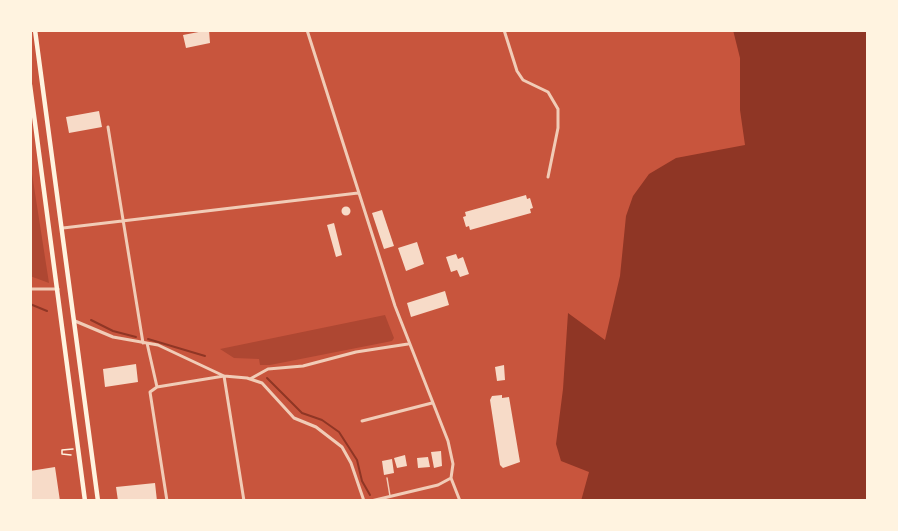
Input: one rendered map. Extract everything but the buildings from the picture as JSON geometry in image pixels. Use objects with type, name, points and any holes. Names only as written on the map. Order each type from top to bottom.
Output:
[{"type":"main road","points":[[35,30],[98,501]]},
{"type":"main road","points":[[30,85],[85,501]]},
{"type":"street","points":[[307,30],[408,344],[452,456],[451,478],[459,501]]},
{"type":"street","points":[[504,30],[517,71],[523,80],[548,92],[558,109],[558,128],[548,177]]},
{"type":"street","points":[[108,128],[122,222],[145,343],[157,387]]},
{"type":"street","points":[[63,228],[358,193]]},
{"type":"street","points":[[30,289],[58,289]]},
{"type":"street","points":[[75,321],[113,338],[158,345],[224,376]]},
{"type":"street","points":[[249,379],[268,369],[303,366],[356,352],[408,344]]},
{"type":"street","points":[[224,376],[244,501]]},
{"type":"street","points":[[167,501],[150,392],[157,387],[224,376],[262,383],[294,418],[316,427],[342,447],[351,463],[364,501]]},
{"type":"street","points":[[362,421],[432,403]]},
{"type":"street","points":[[371,501],[438,486],[451,478]]},
{"type":"lane","points":[[387,478],[390,496]]},
{"type":"path","points":[[62,450],[62,454],[71,455]]},
{"type":"shaded area","points":[[733,30],[868,30],[868,501],[581,501],[589,472],[561,461],[556,444],[563,389],[568,313],[605,340],[620,276],[626,216],[633,196],[649,174],[676,158],[745,145],[740,110],[740,58]]},
{"type":"shaded area","points":[[30,161],[49,283],[30,276]]},
{"type":"shaded area","points":[[385,315],[394,338],[392,341],[270,365],[260,365],[259,359],[234,358],[220,349]]},
{"type":"waterway","points":[[30,304],[47,311]]},
{"type":"waterway","points":[[91,320],[113,331],[136,337]]},
{"type":"waterway","points":[[148,339],[205,356]]},
{"type":"waterway","points":[[267,378],[302,413],[322,420],[339,432],[357,460],[362,481],[370,495]]}]
